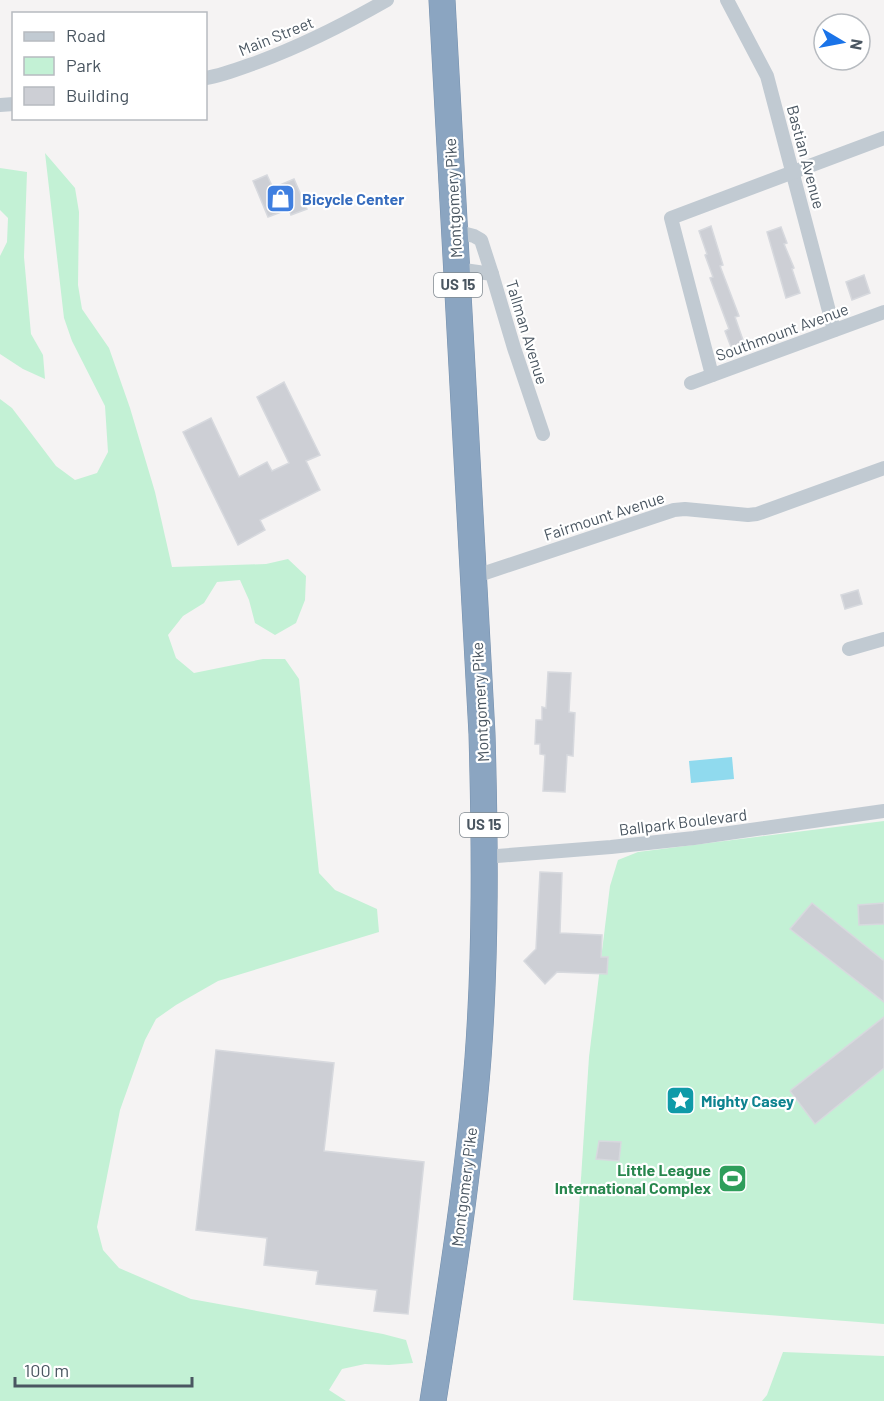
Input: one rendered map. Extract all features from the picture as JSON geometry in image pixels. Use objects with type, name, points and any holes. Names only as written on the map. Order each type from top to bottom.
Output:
[{"type":"highway","name":"Montgomery Pike","points":[[433,1401],[460,1224],[474,1108],[482,998],[484,857],[482,734],[442,0]]},
{"type":"street","name":"Main Street","points":[[207,78],[296,48],[387,0]]},
{"type":"street","name":"Bastian Avenue","points":[[727,0],[767,76],[794,171],[834,330]]},
{"type":"street","points":[[712,375],[671,218],[884,138]]},
{"type":"street","points":[[455,231],[481,240],[492,274]]},
{"type":"street","name":"Tallman Avenue","points":[[457,269],[492,274],[513,348],[543,434]]},
{"type":"street","name":"Southmount Avenue","points":[[691,383],[884,312]]},
{"type":"street","name":"Fairmount Avenue","points":[[473,577],[674,510],[752,515],[884,468]]},
{"type":"street","points":[[849,649],[884,639]]},
{"type":"street","name":"Ballpark Boulevard","points":[[484,857],[682,840],[884,811]]},
{"type":"green space","points":[[45,153],[75,188],[79,212],[78,285],[82,309],[109,348],[130,408],[155,492],[172,567],[266,564],[288,559],[306,576],[305,600],[296,623],[275,635],[255,623],[249,600],[240,580],[217,582],[204,603],[183,616],[168,635],[176,658],[194,673],[263,659],[285,659],[299,679],[319,873],[335,890],[377,909],[379,932],[218,981],[156,1019],[145,1040],[120,1110],[97,1227],[103,1250],[119,1268],[191,1299],[406,1340],[413,1363],[365,1364],[342,1369],[329,1390],[346,1401],[0,1401],[0,399],[12,408],[56,466],[75,480],[97,473],[108,452],[105,406],[72,341],[64,318]]},
{"type":"green space","points":[[0,168],[27,172],[24,257],[31,334],[43,355],[45,379],[23,369],[0,354],[0,256],[7,242],[8,218],[0,210]]},
{"type":"green space","name":"Little League International Complex","points":[[884,821],[884,1324],[573,1300],[589,1057],[610,886],[618,860],[638,852]]},
{"type":"green space","points":[[783,1352],[884,1356],[884,1401],[762,1401],[767,1395]]},
{"type":"water","points":[[732,757],[734,779],[691,783],[689,761]]},
{"type":"building","name":"Bicycle Center","points":[[267,175],[273,188],[294,179],[307,209],[291,215],[289,209],[268,217],[253,181]]},
{"type":"building","points":[[711,226],[723,265],[720,266],[739,316],[735,317],[744,343],[731,347],[725,331],[729,329],[710,278],[713,277],[699,231]]},
{"type":"building","points":[[781,227],[787,243],[784,244],[794,268],[792,269],[800,293],[786,298],[767,232]]},
{"type":"building","points":[[864,275],[870,293],[852,300],[846,282]]},
{"type":"building","points":[[284,382],[320,455],[306,461],[320,490],[260,520],[265,530],[238,545],[183,432],[211,418],[239,477],[267,462],[272,471],[289,463],[257,397]]},
{"type":"building","points":[[858,590],[862,604],[845,609],[841,595]]},
{"type":"building","points":[[548,672],[571,673],[569,712],[575,713],[573,756],[567,755],[565,792],[543,791],[545,755],[540,754],[540,744],[535,744],[536,720],[542,720],[542,707],[546,708]]},
{"type":"building","points":[[540,872],[562,873],[560,933],[602,935],[601,957],[608,957],[607,974],[557,972],[545,984],[524,961],[536,949]]},
{"type":"building","points":[[812,903],[884,961],[884,1002],[790,929]]},
{"type":"building","points":[[884,903],[884,924],[859,925],[858,905]]},
{"type":"building","points":[[884,1017],[884,1068],[815,1124],[790,1091]]},
{"type":"building","points":[[216,1050],[334,1063],[324,1151],[424,1162],[408,1314],[374,1311],[377,1290],[316,1284],[318,1271],[264,1265],[267,1238],[196,1230]]},
{"type":"building","points":[[599,1141],[621,1142],[619,1161],[596,1159]]},
{"type":"place","name":"Bicycle Center","points":[[281,199]]},
{"type":"place","name":"Mighty Casey","points":[[680,1101]]},
{"type":"place","name":"Little League International Complex","points":[[732,1179]]}]
